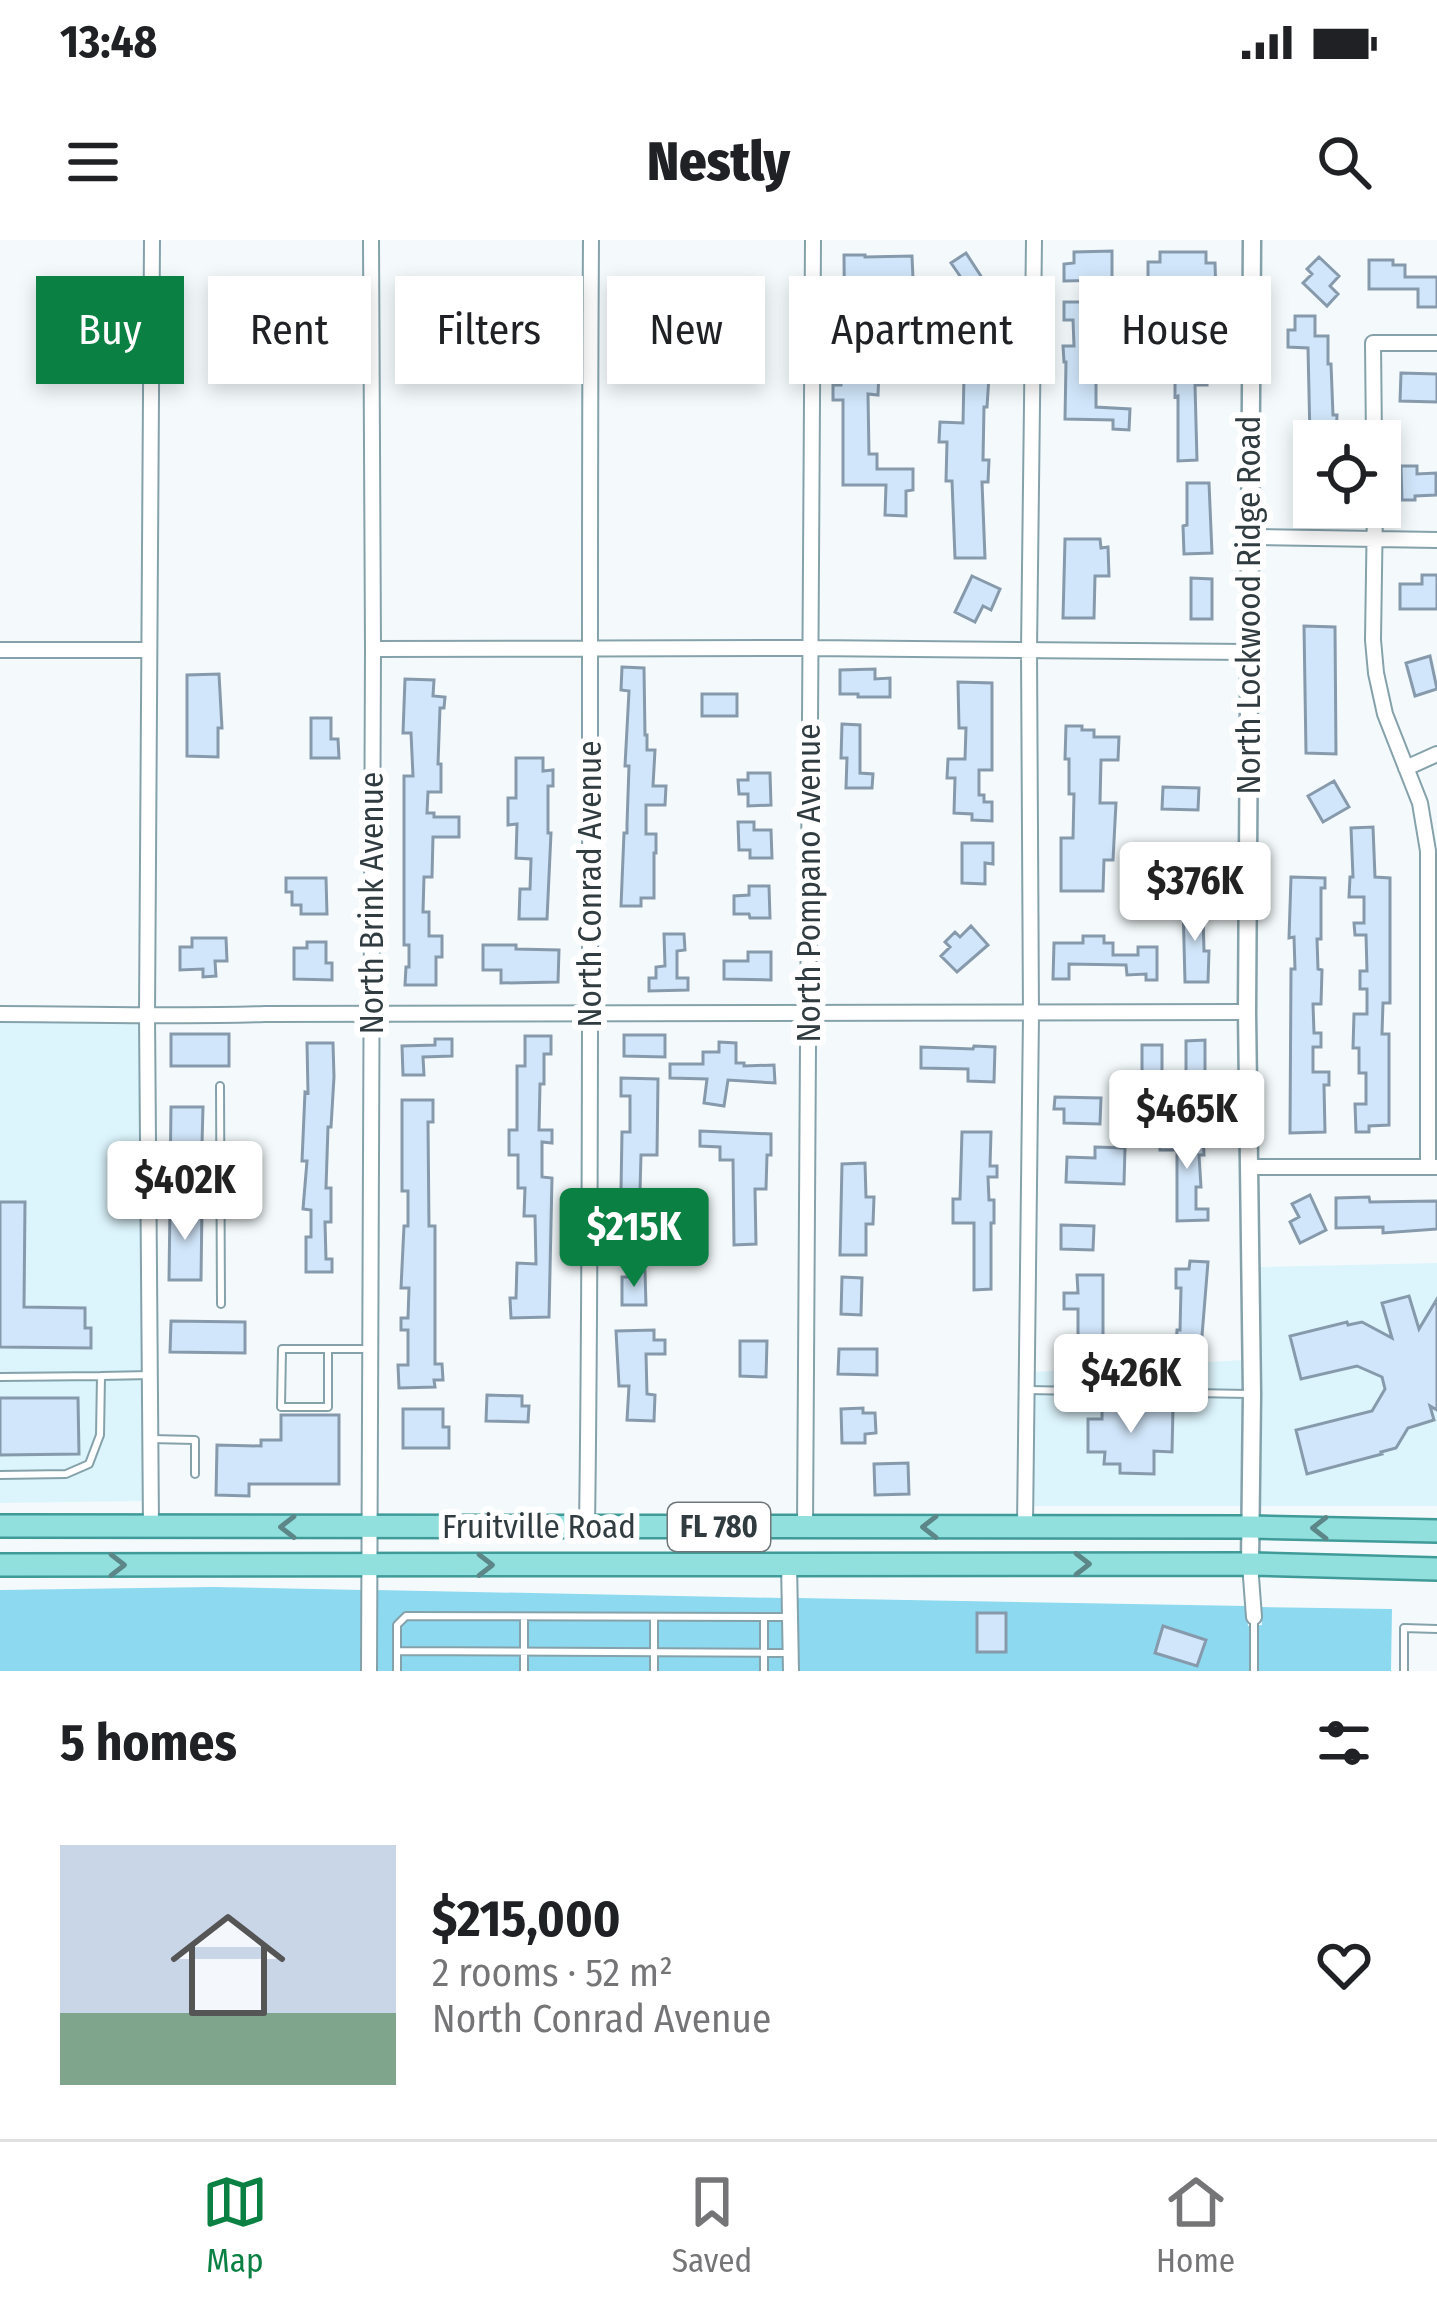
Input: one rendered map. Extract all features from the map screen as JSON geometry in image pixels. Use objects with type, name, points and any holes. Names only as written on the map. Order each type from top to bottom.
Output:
[{"type":"main road","name":"Fruitville Road","points":[[0,1526],[1437,1531]]},
{"type":"main road","name":"Fruitville Road","points":[[0,1565],[789,1563],[1437,1568]]},
{"type":"street","points":[[151,1527],[152,240]]},
{"type":"street","name":"North Brink Avenue","points":[[369,1671],[371,240]]},
{"type":"street","name":"North Conrad Avenue","points":[[587,1527],[591,240]]},
{"type":"street","name":"North Pompano Avenue","points":[[805,1527],[813,240]]},
{"type":"street","points":[[1024,1526],[1034,240]]},
{"type":"street","name":"North Lockwood Ridge Road","points":[[1252,240],[1247,1012],[1254,1618]]},
{"type":"street","points":[[1374,420],[1373,343],[1437,344]]},
{"type":"street","points":[[1249,1167],[1432,1167],[1428,851],[1420,803],[1385,714],[1376,673],[1374,528]]},
{"type":"street","points":[[1250,537],[1437,540]]},
{"type":"street","points":[[0,650],[149,650]]},
{"type":"street","points":[[373,650],[1249,652]]},
{"type":"street","points":[[1406,768],[1437,754]]},
{"type":"street","points":[[0,1014],[1247,1012]]},
{"type":"street","points":[[789,1563],[791,1671]]},
{"type":"lane","points":[[220,1086],[221,1304]]},
{"type":"lane","points":[[149,1192],[220,1193]]},
{"type":"lane","points":[[328,1349],[328,1407],[281,1407],[282,1349],[328,1349],[369,1349]]},
{"type":"lane","points":[[0,1377],[151,1375]]},
{"type":"lane","points":[[0,1475],[66,1474],[89,1464],[100,1435],[101,1376]]},
{"type":"lane","points":[[1026,1390],[1252,1394]]},
{"type":"lane","points":[[152,1439],[195,1440],[195,1474]]},
{"type":"lane","points":[[397,1671],[397,1625],[406,1616],[790,1617]]},
{"type":"lane","points":[[524,1616],[524,1671]]},
{"type":"lane","points":[[654,1616],[654,1671]]},
{"type":"lane","points":[[764,1617],[764,1671]]},
{"type":"lane","points":[[1253,1671],[1254,1618]]},
{"type":"lane","points":[[1404,1671],[1404,1628],[1437,1629]]},
{"type":"lane","points":[[397,1651],[790,1653]]},
{"type":"shaded area","points":[[0,1023],[140,1023],[144,1501],[0,1503]]},
{"type":"shaded area","points":[[1437,1263],[1437,1506],[1258,1506],[1260,1267]]},
{"type":"shaded area","points":[[1243,1360],[1243,1506],[1032,1506],[1033,1372]]},
{"type":"shaded area","points":[[0,1590],[362,1590],[362,1671],[0,1671]]},
{"type":"shaded area","points":[[376,1590],[782,1598],[784,1671],[377,1671]]},
{"type":"shaded area","points":[[797,1598],[1246,1606],[1248,1626],[1262,1625],[1260,1607],[1392,1609],[1391,1671],[798,1671]]},
{"type":"building","points":[[1112,251],[1112,276],[1064,281],[1064,264],[1074,263],[1074,252]]},
{"type":"building","points":[[1160,252],[1206,252],[1206,263],[1215,263],[1215,276],[1148,276],[1148,262],[1160,262]]},
{"type":"building","points":[[966,253],[981,276],[960,276],[951,263]]},
{"type":"building","points":[[844,255],[912,256],[913,276],[844,276]]},
{"type":"building","points":[[1319,257],[1339,276],[1330,286],[1338,294],[1327,306],[1303,283],[1312,274],[1307,269]]},
{"type":"building","points":[[1369,260],[1405,265],[1405,277],[1437,277],[1437,307],[1418,307],[1418,289],[1369,289]]},
{"type":"building","points":[[1064,302],[1079,302],[1079,384],[1096,384],[1096,407],[1130,409],[1129,430],[1113,429],[1113,420],[1065,419],[1063,346],[1074,346],[1073,320],[1064,320]]},
{"type":"building","points":[[1295,316],[1315,316],[1315,336],[1328,336],[1337,420],[1310,420],[1308,348],[1288,347],[1288,330],[1295,330]]},
{"type":"building","points":[[1401,373],[1437,374],[1437,402],[1400,401]]},
{"type":"building","points":[[878,384],[878,395],[868,394],[869,454],[877,454],[877,469],[913,469],[913,490],[906,491],[906,516],[885,515],[886,485],[843,485],[843,400],[833,400],[833,385]]},
{"type":"building","points":[[964,384],[988,384],[983,460],[989,460],[988,482],[982,482],[985,558],[955,558],[952,481],[946,481],[947,442],[939,442],[940,422],[963,423]]},
{"type":"building","points":[[1175,384],[1207,384],[1195,385],[1197,460],[1178,461]]},
{"type":"building","points":[[1401,466],[1417,466],[1417,474],[1436,473],[1436,495],[1402,500]]},
{"type":"building","points":[[1187,483],[1209,483],[1212,553],[1184,554]]},
{"type":"building","points":[[1065,539],[1100,539],[1101,548],[1108,547],[1109,576],[1095,576],[1094,618],[1063,618]]},
{"type":"building","points":[[1422,575],[1437,575],[1437,609],[1400,609],[1400,584],[1422,584]]},
{"type":"building","points":[[972,576],[1000,589],[991,610],[983,606],[975,622],[955,612]]},
{"type":"building","points":[[1191,578],[1212,579],[1212,619],[1191,619]]},
{"type":"building","points":[[1304,626],[1335,627],[1336,754],[1306,753]]},
{"type":"building","points":[[1430,656],[1437,689],[1415,696],[1406,663]]},
{"type":"building","points":[[622,667],[644,668],[647,750],[655,750],[653,786],[666,786],[665,805],[646,805],[646,834],[656,834],[654,898],[641,898],[641,906],[621,906],[629,766],[625,766],[629,691],[621,690]]},
{"type":"building","points":[[875,669],[875,679],[890,678],[890,697],[840,694],[840,670]]},
{"type":"building","points":[[219,674],[222,728],[218,728],[218,757],[187,756],[187,675]]},
{"type":"building","points":[[405,679],[434,680],[433,696],[445,697],[444,708],[440,708],[441,792],[428,792],[427,813],[459,817],[459,837],[433,837],[432,877],[424,877],[423,912],[429,912],[429,936],[442,936],[436,985],[405,985],[409,945],[404,945],[404,776],[413,776],[411,733],[403,733]]},
{"type":"building","points":[[958,682],[992,683],[992,770],[979,770],[979,795],[984,795],[984,802],[992,802],[992,821],[954,813],[955,778],[947,778],[948,759],[965,759],[966,728],[959,728]]},
{"type":"building","points":[[702,694],[737,694],[737,716],[702,716]]},
{"type":"building","points":[[311,718],[331,718],[331,739],[338,739],[339,758],[311,758]]},
{"type":"building","points":[[842,724],[860,725],[860,773],[873,774],[872,788],[846,788]]},
{"type":"building","points":[[1066,726],[1094,730],[1094,737],[1119,737],[1118,760],[1101,760],[1100,803],[1116,803],[1113,860],[1104,860],[1103,891],[1061,891],[1061,838],[1073,838],[1074,794],[1069,794]]},
{"type":"building","points":[[516,758],[543,758],[543,771],[553,770],[553,786],[548,786],[547,919],[519,919],[520,889],[530,889],[531,859],[516,858],[517,824],[508,825],[508,798],[516,798]]},
{"type":"building","points":[[748,773],[770,773],[771,805],[748,806],[748,794],[739,794],[738,780],[748,780]]},
{"type":"building","points":[[1334,781],[1349,807],[1323,822],[1308,796]]},
{"type":"building","points":[[1163,787],[1199,788],[1198,810],[1162,809]]},
{"type":"building","points":[[738,822],[754,822],[754,830],[771,830],[772,858],[750,858],[750,850],[739,850]]},
{"type":"building","points":[[1373,827],[1375,877],[1390,878],[1390,1003],[1383,1003],[1382,1034],[1389,1034],[1389,1125],[1356,1132],[1355,1104],[1366,1104],[1366,1073],[1359,1073],[1359,1048],[1353,1048],[1354,1014],[1367,1014],[1367,989],[1360,989],[1360,971],[1367,971],[1366,935],[1355,935],[1354,923],[1364,923],[1364,897],[1349,897],[1351,828]]},
{"type":"building","points":[[962,843],[993,843],[993,864],[985,863],[985,884],[962,883]]},
{"type":"building","points":[[1191,847],[1192,883],[1163,884],[1162,848]]},
{"type":"building","points":[[1291,877],[1325,878],[1321,939],[1317,939],[1321,1004],[1313,1004],[1314,1033],[1321,1033],[1321,1047],[1313,1047],[1313,1072],[1329,1072],[1329,1085],[1324,1085],[1325,1132],[1290,1133],[1291,969],[1295,969],[1294,937],[1289,938]]},
{"type":"building","points":[[286,878],[326,878],[327,914],[301,914],[301,905],[292,905],[292,892],[286,892]]},
{"type":"building","points":[[749,886],[769,886],[770,918],[734,914],[734,896],[749,895]]},
{"type":"building","points":[[1183,904],[1208,904],[1208,915],[1203,915],[1208,982],[1185,982]]},
{"type":"building","points":[[971,926],[988,945],[957,972],[941,956],[950,947],[945,942],[955,932],[960,937]]},
{"type":"building","points":[[664,934],[684,934],[685,950],[677,951],[677,978],[688,978],[688,990],[649,991],[649,978],[656,978],[656,967],[665,966]]},
{"type":"building","points":[[1083,936],[1104,936],[1104,943],[1113,943],[1113,955],[1138,955],[1138,947],[1157,947],[1157,980],[1146,980],[1146,974],[1127,975],[1126,965],[1069,964],[1069,979],[1053,979],[1054,943],[1083,943]]},
{"type":"building","points":[[192,938],[226,938],[227,961],[215,961],[216,976],[203,977],[203,969],[180,970],[180,947],[192,947]]},
{"type":"building","points":[[307,942],[326,942],[332,980],[294,979],[294,948],[307,948]]},
{"type":"building","points":[[483,945],[559,950],[558,982],[501,983],[501,970],[483,970]]},
{"type":"building","points":[[748,952],[771,952],[771,980],[724,979],[724,961],[748,961]]},
{"type":"building","points":[[171,1034],[229,1034],[229,1066],[171,1066]]},
{"type":"building","points":[[624,1035],[665,1035],[665,1057],[624,1056]]},
{"type":"building","points":[[525,1036],[551,1036],[551,1054],[544,1054],[544,1084],[540,1084],[539,1130],[552,1130],[552,1143],[542,1142],[542,1177],[552,1178],[549,1317],[511,1318],[517,1263],[536,1264],[535,1216],[524,1216],[525,1188],[518,1188],[518,1155],[509,1155],[509,1130],[517,1130],[517,1066],[525,1066]]},
{"type":"building","points":[[435,1039],[452,1039],[452,1056],[423,1057],[424,1075],[403,1075],[402,1046],[435,1045]]},
{"type":"building","points":[[1205,1040],[1205,1087],[1186,1087],[1186,1041]]},
{"type":"building","points":[[719,1042],[736,1043],[736,1063],[774,1065],[775,1083],[728,1080],[724,1106],[704,1103],[707,1079],[670,1078],[670,1064],[703,1064],[703,1052],[719,1052]]},
{"type":"building","points":[[307,1043],[333,1043],[326,1188],[331,1188],[331,1222],[325,1222],[326,1259],[332,1259],[332,1272],[306,1272],[306,1237],[311,1237],[311,1210],[303,1209],[307,1161],[302,1161]]},
{"type":"building","points":[[1142,1045],[1162,1045],[1162,1105],[1146,1105]]},
{"type":"building","points":[[921,1047],[995,1047],[994,1082],[968,1081],[968,1069],[921,1068]]},
{"type":"building","points":[[621,1078],[658,1079],[657,1155],[641,1155],[640,1191],[621,1190],[622,1132],[630,1132],[630,1096],[621,1096]]},
{"type":"building","points":[[1055,1097],[1101,1098],[1100,1124],[1064,1123],[1064,1109],[1054,1109]]},
{"type":"building","points":[[402,1100],[433,1100],[433,1122],[428,1122],[429,1226],[435,1226],[435,1364],[442,1364],[443,1380],[434,1380],[435,1387],[399,1388],[398,1365],[408,1365],[408,1330],[401,1330],[401,1318],[408,1318],[409,1288],[401,1288],[404,1226],[408,1226],[408,1191],[402,1191]]},
{"type":"building","points":[[171,1107],[203,1107],[201,1182],[170,1182]]},
{"type":"building","points":[[700,1131],[771,1134],[766,1189],[755,1189],[756,1244],[734,1245],[733,1160],[720,1160],[720,1147],[700,1146]]},
{"type":"building","points":[[962,1132],[991,1132],[990,1166],[997,1166],[997,1177],[988,1177],[989,1200],[994,1200],[991,1289],[974,1290],[974,1223],[953,1223],[953,1199],[960,1199]]},
{"type":"building","points":[[1203,1132],[1196,1209],[1208,1209],[1208,1220],[1177,1221],[1177,1150],[1160,1150],[1159,1133]]},
{"type":"building","points":[[1095,1147],[1125,1148],[1124,1184],[1066,1182],[1067,1157],[1095,1158]]},
{"type":"building","points":[[865,1163],[866,1197],[874,1197],[873,1224],[866,1224],[866,1255],[840,1255],[842,1164]]},
{"type":"building","points":[[1310,1195],[1326,1230],[1300,1243],[1290,1222],[1299,1217],[1292,1204]]},
{"type":"building","points":[[1369,1197],[1370,1202],[1437,1201],[1437,1229],[1383,1233],[1383,1227],[1336,1228],[1336,1198]]},
{"type":"building","points":[[0,1202],[25,1202],[24,1307],[85,1308],[91,1348],[0,1347]]},
{"type":"building","points":[[170,1205],[202,1206],[201,1280],[169,1280]]},
{"type":"building","points":[[1061,1225],[1094,1226],[1093,1250],[1061,1249]]},
{"type":"building","points":[[1190,1261],[1208,1262],[1201,1348],[1176,1348],[1181,1288],[1176,1288],[1176,1269],[1189,1269]]},
{"type":"building","points":[[634,1271],[645,1271],[646,1305],[622,1305],[622,1277],[635,1277]]},
{"type":"building","points":[[1077,1275],[1103,1275],[1103,1353],[1065,1353],[1064,1338],[1078,1338],[1078,1309],[1064,1309],[1064,1293],[1078,1293]]},
{"type":"building","points":[[842,1277],[862,1278],[861,1315],[841,1314]]},
{"type":"building","points":[[1409,1296],[1419,1329],[1437,1299],[1437,1410],[1430,1406],[1434,1420],[1408,1428],[1396,1448],[1382,1454],[1307,1474],[1296,1430],[1372,1411],[1385,1389],[1382,1377],[1357,1366],[1301,1379],[1290,1336],[1362,1322],[1392,1338],[1382,1303]]},
{"type":"building","points":[[171,1321],[245,1322],[245,1353],[170,1352]]},
{"type":"building","points":[[654,1330],[654,1340],[665,1340],[665,1354],[646,1354],[647,1394],[655,1395],[654,1421],[627,1420],[629,1386],[619,1386],[616,1331]]},
{"type":"building","points":[[740,1341],[767,1341],[766,1377],[740,1376]]},
{"type":"building","points":[[839,1349],[877,1349],[877,1375],[838,1374]]},
{"type":"building","points":[[487,1395],[522,1396],[522,1406],[529,1406],[528,1422],[486,1421]]},
{"type":"building","points":[[0,1398],[78,1398],[79,1454],[0,1455]]},
{"type":"building","points":[[1102,1399],[1121,1399],[1121,1408],[1173,1408],[1172,1452],[1154,1451],[1154,1474],[1120,1473],[1120,1464],[1104,1464],[1105,1452],[1088,1452],[1088,1419],[1102,1419]]},
{"type":"building","points":[[863,1408],[863,1413],[875,1413],[876,1433],[865,1434],[865,1443],[842,1443],[841,1409]]},
{"type":"building","points":[[403,1409],[443,1409],[449,1448],[403,1448]]},
{"type":"building","points":[[281,1415],[339,1415],[339,1484],[249,1484],[249,1496],[216,1495],[217,1445],[261,1446],[261,1440],[281,1440]]},
{"type":"building","points":[[908,1463],[909,1494],[875,1495],[874,1464]]},
{"type":"building","points":[[977,1613],[1006,1613],[1006,1652],[977,1652]]},
{"type":"building","points":[[1163,1626],[1206,1640],[1197,1666],[1155,1653]]}]
